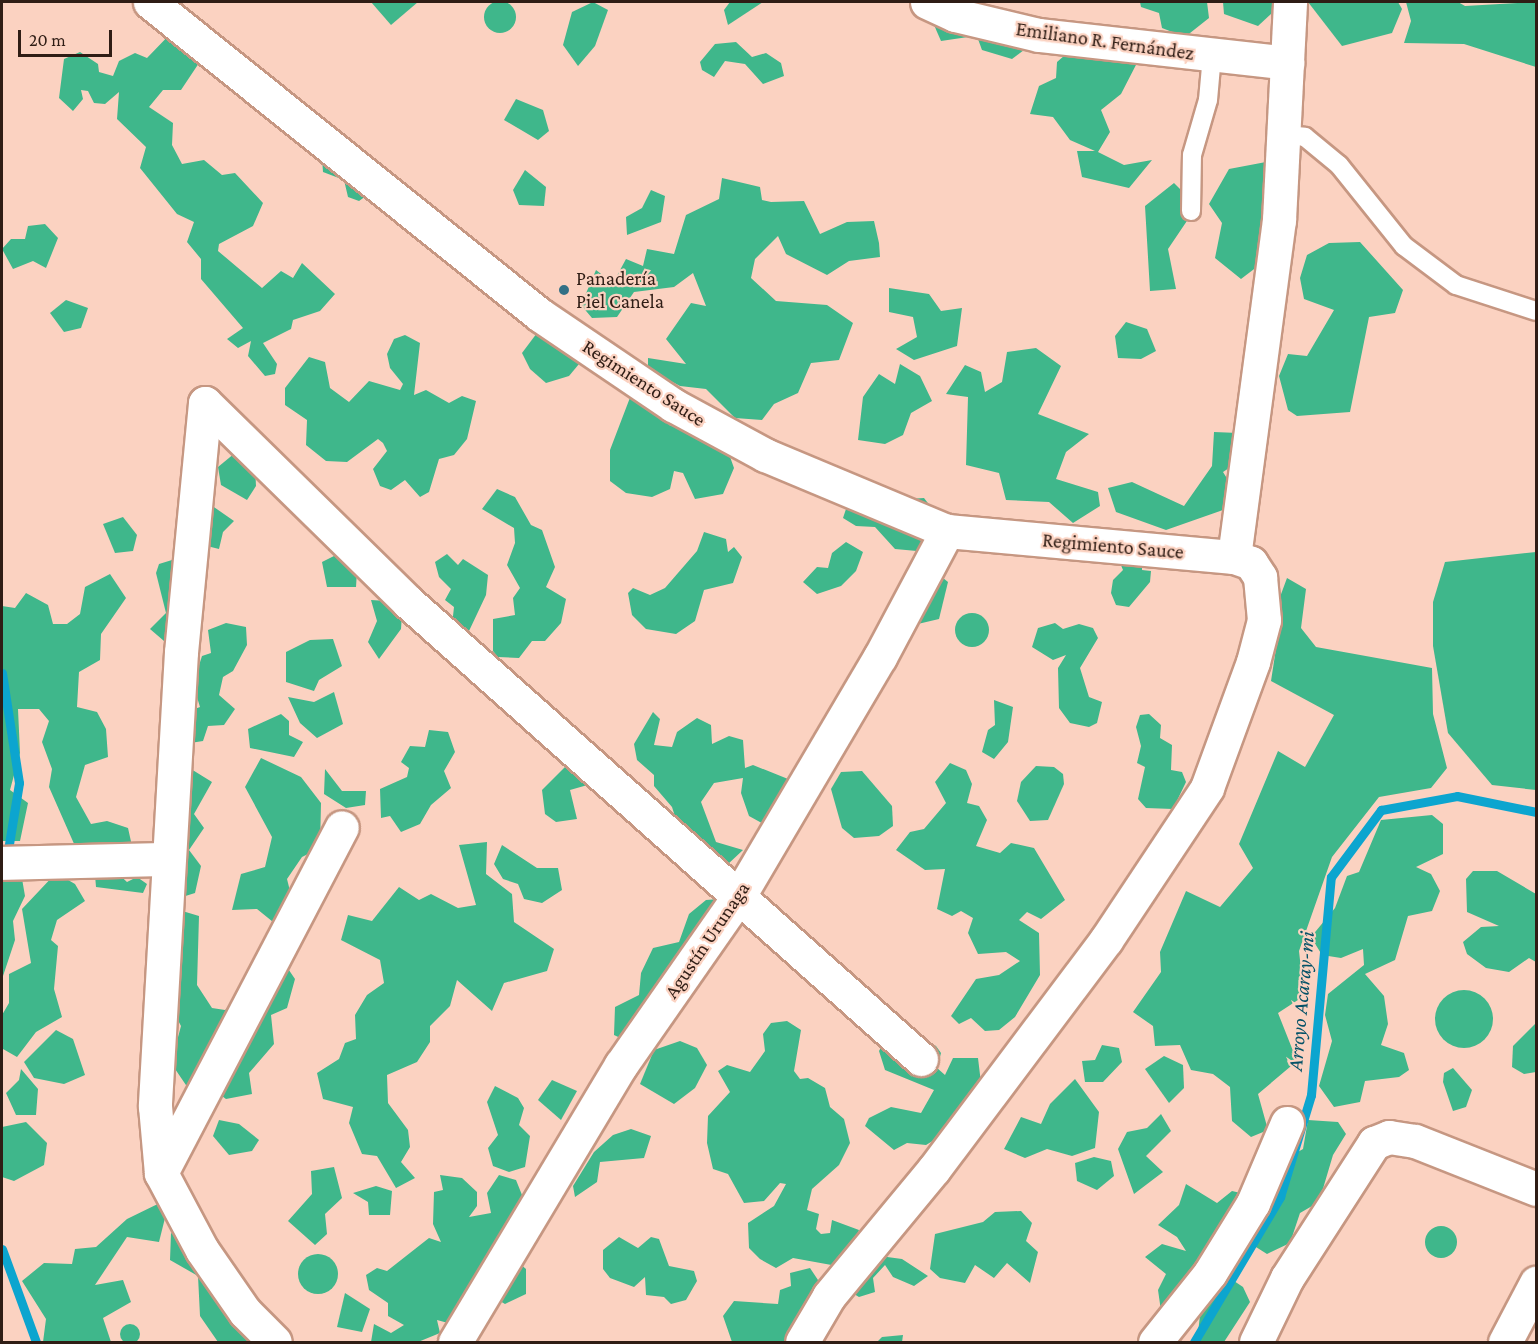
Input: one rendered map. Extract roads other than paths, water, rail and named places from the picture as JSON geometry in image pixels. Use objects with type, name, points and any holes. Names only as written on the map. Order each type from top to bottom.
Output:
[{"type":"street","name":"Regimiento Sauce","points":[[150,2],[540,315],[673,405],[765,455],[946,531],[1234,557]]},
{"type":"street","name":"Emiliano R. Fernández","points":[[927,2],[955,15],[1039,35],[1287,63]]},
{"type":"street","points":[[802,1342],[829,1296],[934,1169],[1106,940],[1207,788],[1232,730],[1264,620],[1260,577],[1251,563],[1234,557],[1279,220],[1290,2]]},
{"type":"street","points":[[275,1342],[245,1312],[202,1250],[161,1173],[156,1048],[167,859],[205,403],[408,602],[921,1059]]},
{"type":"street","name":"Agustín Urunaga","points":[[455,1342],[621,1065],[739,896],[880,657],[946,531]]},
{"type":"street","points":[[161,1173],[342,827]]},
{"type":"street","points":[[2,863],[167,859]]},
{"type":"street","points":[[1155,1342],[1210,1273],[1253,1203],[1287,1123]]},
{"type":"street","points":[[1256,1342],[1287,1278],[1374,1143],[1389,1137],[1415,1141],[1536,1189]]},
{"type":"street","points":[[1504,1342],[1536,1283]]},
{"type":"lane","points":[[1191,211],[1192,155],[1208,100],[1212,55]]},
{"type":"lane","points":[[1284,135],[1305,137],[1340,165],[1404,246],[1456,285],[1536,311]]},
{"type":"waterway","name":"Arroyo Acaray-mi","points":[[2,673],[19,783],[7,856]]},
{"type":"waterway","name":"Arroyo Acaray-mi","points":[[1194,1342],[1280,1197],[1311,1095],[1331,877],[1381,810],[1457,796],[1536,812]]},
{"type":"waterway","name":"Arroyo Acaray-mi","points":[[2,1249],[36,1342]]},
{"type":"place","name":"Panadería Piel Canela","points":[[564,290]]}]
